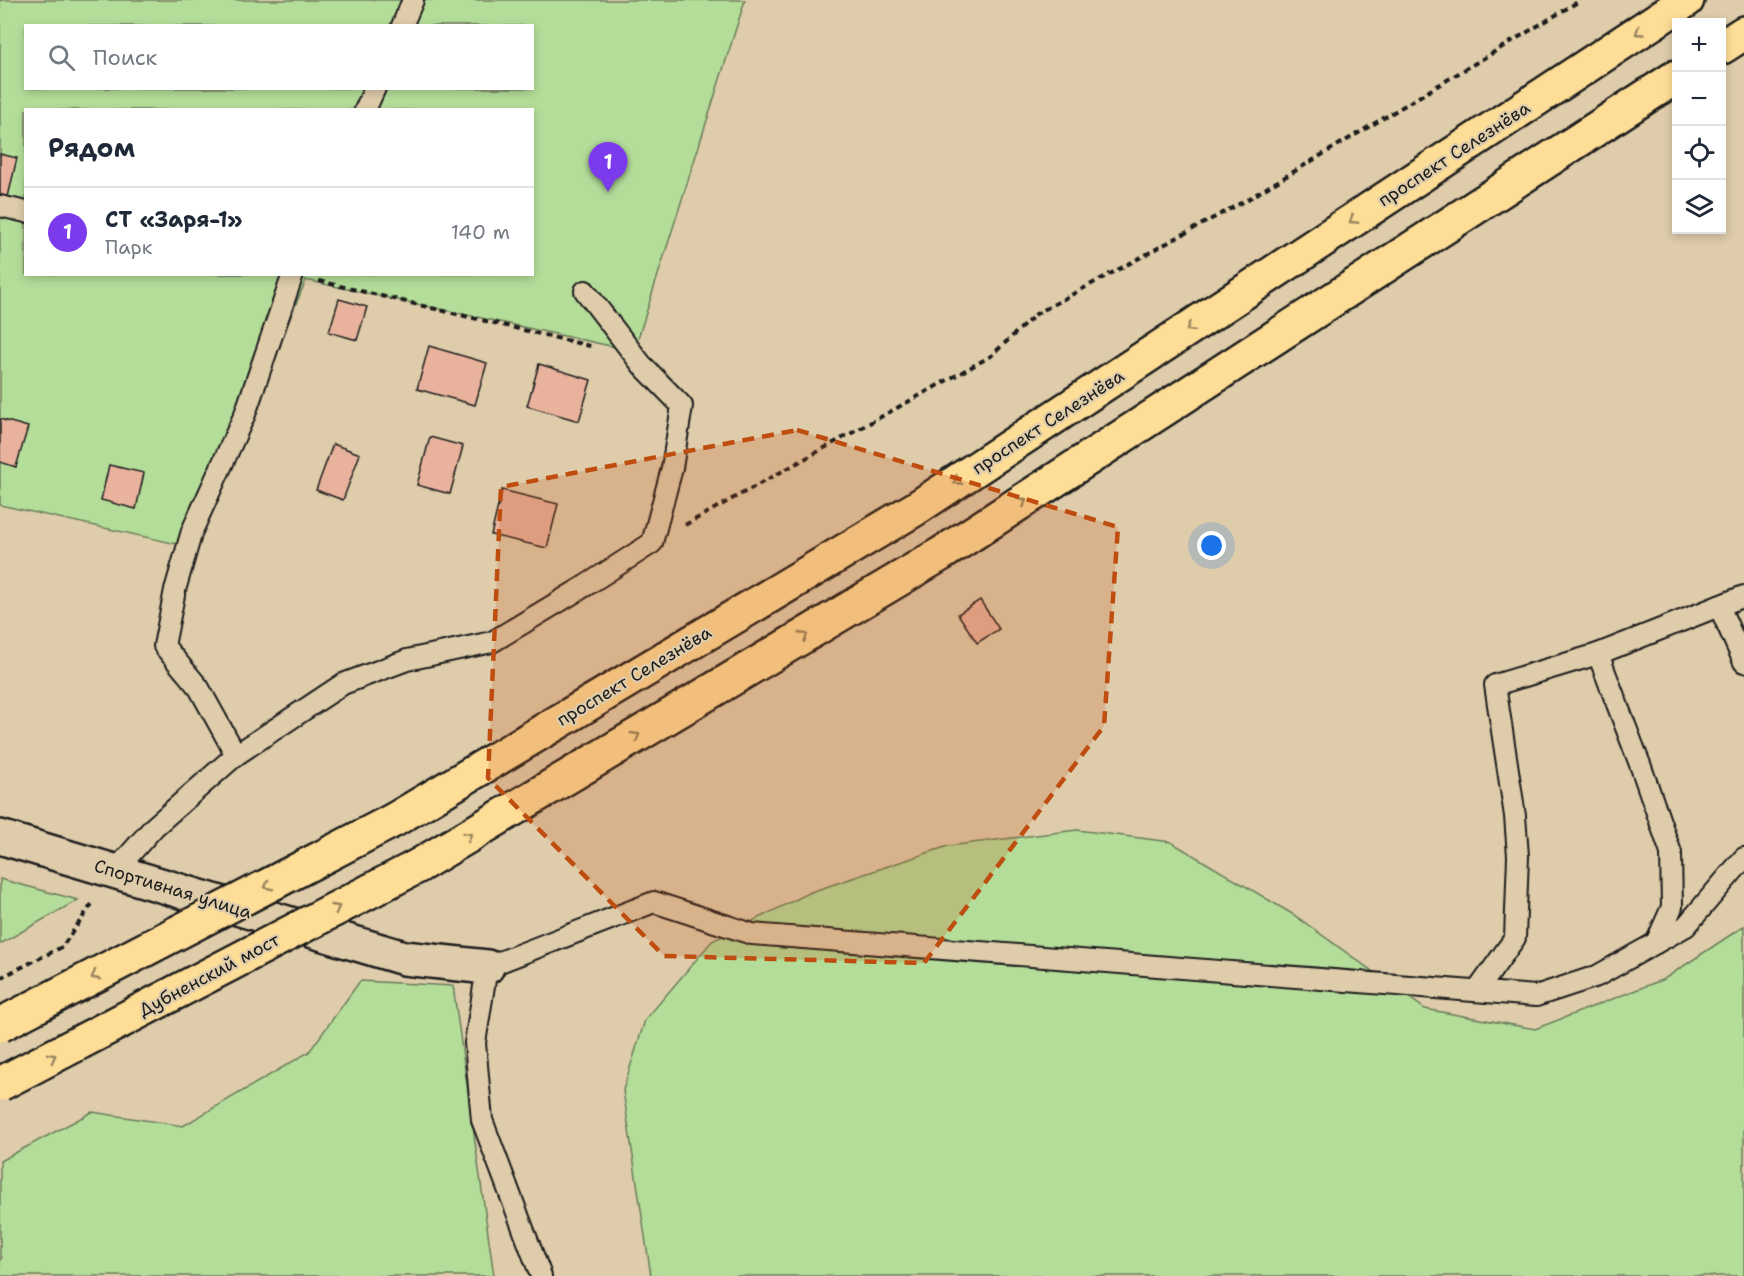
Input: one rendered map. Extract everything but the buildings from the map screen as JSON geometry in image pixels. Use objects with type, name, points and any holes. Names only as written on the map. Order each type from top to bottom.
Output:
[{"type":"main road","name":"проспект Селезнёва","points":[[0,1025],[394,820],[915,509],[1688,0]]},
{"type":"main road","points":[[1726,44],[1744,33]]},
{"type":"main road","name":"Дубненский мост","points":[[0,1084],[418,866],[941,554],[1672,79]]},
{"type":"street","name":"Спортивная улица","points":[[0,837],[404,958],[488,967]]},
{"type":"lane","points":[[403,24],[413,0]]},
{"type":"lane","points":[[366,108],[374,90]]},
{"type":"lane","points":[[0,206],[24,212]]},
{"type":"lane","points":[[237,755],[199,688],[164,646],[175,590],[192,531],[245,414],[292,276]]},
{"type":"lane","points":[[115,871],[154,827],[237,755],[343,684],[407,660],[492,642],[652,543],[672,468],[682,406],[636,357],[585,291]]},
{"type":"lane","points":[[1477,991],[1515,938],[1518,856],[1495,685],[1598,654],[1744,596]]},
{"type":"lane","points":[[1719,606],[1744,663]]},
{"type":"lane","points":[[1598,654],[1671,853],[1672,907],[1656,943]]},
{"type":"lane","points":[[542,1276],[482,1120],[476,1043],[488,967],[654,902],[752,934],[1536,996],[1597,976],[1686,926],[1744,858]]},
{"type":"path","points":[[652,543],[991,356],[1036,314],[1243,202],[1581,0]]},
{"type":"path","points":[[317,280],[636,357]]},
{"type":"path","points":[[0,978],[62,947],[115,871]]},
{"type":"highlighted area","points":[[797,430],[1118,527],[1104,726],[924,963],[664,956],[488,778],[501,487]]},
{"type":"green space","points":[[0,0],[745,0],[634,351],[306,280],[195,548],[0,505]]},
{"type":"green space","points":[[1077,830],[1171,842],[1294,915],[1425,1009],[1535,1029],[1664,979],[1744,926],[1744,1276],[651,1276],[623,1090],[645,1020],[712,941],[811,892],[948,846]]},
{"type":"green space","points":[[0,879],[78,900],[0,944]]},
{"type":"green space","points":[[360,981],[453,986],[494,1276],[0,1276],[0,1259],[2,1258],[0,1255],[0,1161],[92,1112],[183,1126],[309,1052]]},
{"type":"place","name":"СТ «Заря-1»","points":[[608,192]]}]
